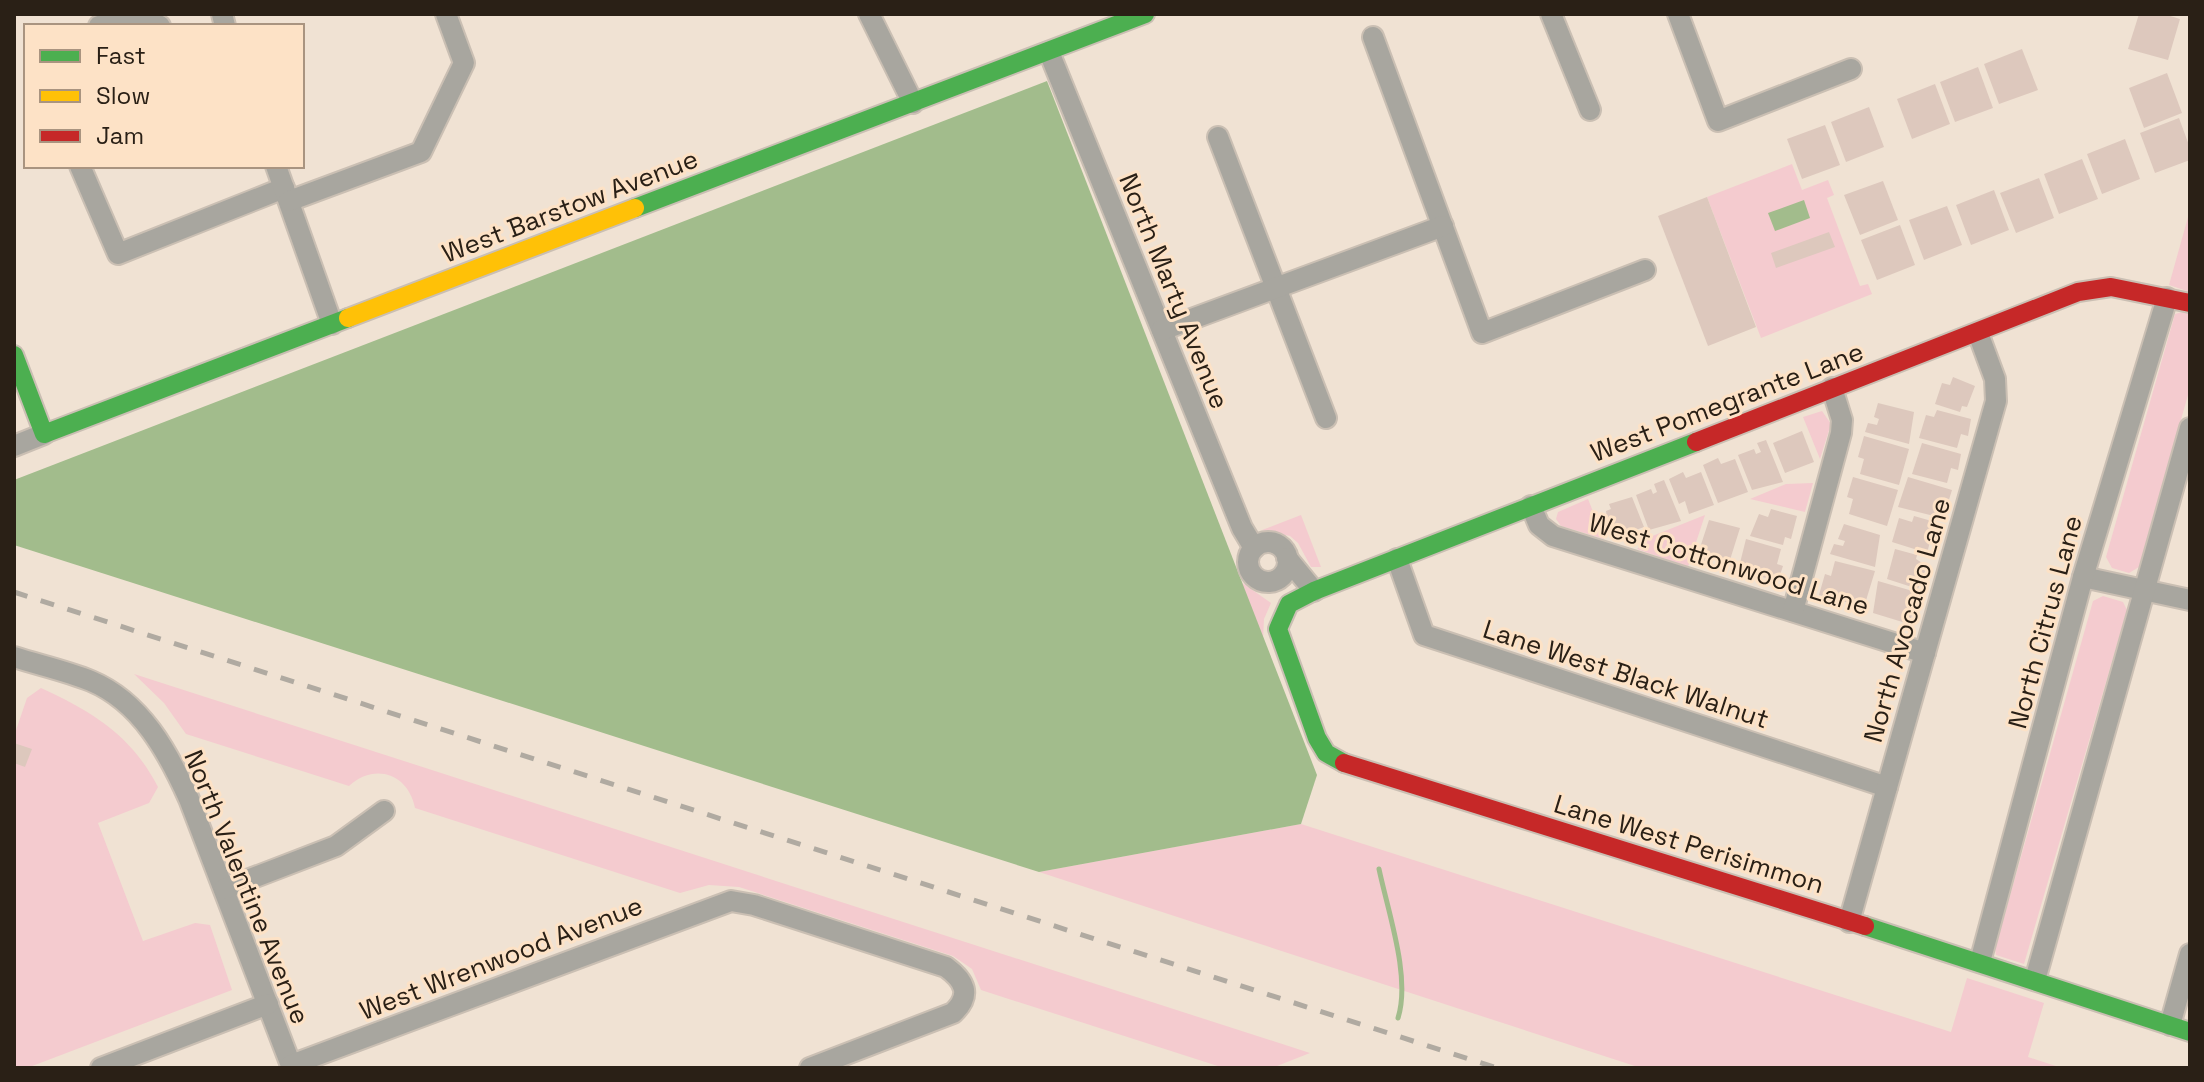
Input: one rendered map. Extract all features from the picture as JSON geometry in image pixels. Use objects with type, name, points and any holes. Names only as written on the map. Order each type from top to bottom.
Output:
[{"type":"street","points":[[81,168],[118,254],[287,194],[421,152],[464,63],[446,14]]},
{"type":"street","points":[[869,14],[913,103]]},
{"type":"street","name":"West Barstow Avenue","points":[[14,446],[1145,14]]},
{"type":"street","points":[[1551,14],[1590,110]]},
{"type":"street","points":[[1678,14],[1718,121],[1851,69]]},
{"type":"street","points":[[107,24],[140,16],[156,24]]},
{"type":"street","points":[[1373,37],[1482,333],[1645,270]]},
{"type":"street","name":"North Marty Avenue","points":[[1049,52],[1242,528],[1254,548],[1249,556],[1249,569],[1289,604]]},
{"type":"street","points":[[1218,137],[1326,418]]},
{"type":"street","points":[[277,168],[332,324]]},
{"type":"street","points":[[1162,330],[1443,226]]},
{"type":"street","name":"West Pomegrante Lane","points":[[1289,604],[1314,591],[2078,292],[2111,287],[2190,303]]},
{"type":"street","name":"North Citrus Lane","points":[[1980,962],[2083,577],[2167,298]]},
{"type":"street","name":"North Avocado Lane","points":[[1849,922],[1996,401],[1995,379],[1978,333]]},
{"type":"street","points":[[14,355],[44,434]]},
{"type":"street","points":[[1793,611],[1841,433],[1842,420],[1832,388]]},
{"type":"street","points":[[2035,980],[2190,428]]},
{"type":"street","name":"West Cottonwood Lane","points":[[1531,506],[1539,525],[1553,536],[1925,653]]},
{"type":"street","points":[[1254,548],[1263,543],[1276,544],[1314,591]]},
{"type":"street","points":[[1264,581],[1282,575],[1287,558]]},
{"type":"street","name":"Lane West Black Walnut","points":[[1397,559],[1424,635],[1887,787]]},
{"type":"street","points":[[2083,577],[2190,600]]},
{"type":"street","name":"Lane West Perisimmon","points":[[1289,604],[1280,618],[1278,629],[1281,642],[1317,738],[1326,753],[1338,761],[1980,962],[2190,1032]]},
{"type":"street","name":"North Valentine Avenue","points":[[14,657],[93,682],[124,701],[150,728],[179,777],[292,1066]]},
{"type":"street","points":[[224,889],[336,846],[384,811]]},
{"type":"street","name":"West Wrenwood Avenue","points":[[292,1066],[731,901],[946,967],[959,977],[966,990],[963,1003],[953,1013],[810,1068]]},
{"type":"street","points":[[2170,1025],[2190,954]]},
{"type":"street","points":[[101,1068],[268,1004]]},
{"type":"shaded area","points":[[1047,81],[1317,775],[1301,824],[1039,872],[14,545],[14,480]]},
{"type":"shaded area","points":[[1792,164],[1802,190],[1828,180],[1834,195],[1827,198],[1860,286],[1868,284],[1872,294],[1761,338],[1707,197]]},
{"type":"shaded area","points":[[1804,200],[1810,218],[1775,231],[1768,213]]},
{"type":"shaded area","points":[[2190,210],[2190,292],[2169,285]]},
{"type":"shaded area","points":[[2190,310],[2190,388],[2139,567],[2129,573],[2112,568],[2106,557],[2175,314]]},
{"type":"shaded area","points":[[1822,411],[1831,424],[1820,459],[1803,417]]},
{"type":"shaded area","points":[[1813,483],[1805,512],[1750,499],[1786,484]]},
{"type":"shaded area","points":[[1588,499],[1604,539],[1561,526],[1556,519],[1558,512]]},
{"type":"shaded area","points":[[1301,515],[1321,567],[1311,567],[1298,543],[1290,536],[1262,530]]},
{"type":"shaded area","points":[[1705,515],[1688,567],[1637,549],[1650,537]]},
{"type":"shaded area","points":[[1241,582],[1271,603],[1264,619],[1263,640]]},
{"type":"shaded area","points":[[2103,596],[2123,602],[2127,610],[2024,964],[1996,955],[1995,949],[2093,601]]},
{"type":"shaded area","points":[[134,674],[1310,1053],[1272,1068],[1224,1068],[981,990],[972,969],[953,956],[739,887],[709,885],[680,893],[415,808],[405,787],[389,775],[369,775],[349,786],[186,734],[164,703]]},
{"type":"shaded area","points":[[41,688],[109,727],[136,753],[158,787],[149,803],[98,823],[143,941],[195,923],[210,925],[232,990],[27,1068],[14,1068],[14,736],[27,698]]},
{"type":"shaded area","points":[[1301,824],[1951,1032],[1967,978],[2044,1003],[2028,1057],[2062,1068],[1641,1068],[1039,872]]},
{"type":"building","points":[[2139,14],[2164,14],[2180,19],[2168,60],[2128,49]]},
{"type":"building","points":[[2022,49],[2038,90],[1999,104],[1984,64]]},
{"type":"building","points":[[1978,67],[1993,108],[1955,122],[1940,82]]},
{"type":"building","points":[[2167,73],[2182,113],[2144,128],[2129,88]]},
{"type":"building","points":[[1935,84],[1950,124],[1912,139],[1897,99]]},
{"type":"building","points":[[1869,107],[1884,147],[1846,162],[1831,122]]},
{"type":"building","points":[[2179,118],[2190,148],[2190,160],[2155,173],[2140,133]]},
{"type":"building","points":[[1825,125],[1840,165],[1802,179],[1787,139]]},
{"type":"building","points":[[2125,139],[2140,179],[2102,194],[2087,154]]},
{"type":"building","points":[[2082,159],[2098,199],[2059,214],[2044,174]]},
{"type":"building","points":[[2039,178],[2054,218],[2016,233],[2000,193]]},
{"type":"building","points":[[1883,181],[1898,220],[1860,235],[1844,195]]},
{"type":"building","points":[[1994,190],[2009,230],[1971,245],[1956,205]]},
{"type":"building","points":[[1707,197],[1756,327],[1708,346],[1658,216]]},
{"type":"building","points":[[1947,206],[1962,245],[1924,260],[1909,220]]},
{"type":"building","points":[[1900,225],[1915,265],[1877,280],[1861,240]]},
{"type":"building","points":[[1829,232],[1835,247],[1776,268],[1771,253]]},
{"type":"building","points":[[1953,377],[1975,386],[1967,407],[1962,406],[1960,412],[1935,404],[1942,383],[1950,385]]},
{"type":"building","points":[[1878,403],[1914,412],[1909,444],[1865,432],[1868,423],[1877,425],[1879,419],[1874,417]]},
{"type":"building","points":[[1937,410],[1971,419],[1968,436],[1961,434],[1957,448],[1919,438],[1926,415],[1934,417]]},
{"type":"building","points":[[1802,431],[1814,462],[1785,473],[1773,443]]},
{"type":"building","points":[[1864,436],[1909,449],[1899,485],[1860,474],[1864,459],[1858,457]]},
{"type":"building","points":[[1766,440],[1783,482],[1752,490],[1738,455],[1754,449],[1756,454],[1761,452],[1757,443]]},
{"type":"building","points":[[1922,443],[1961,454],[1958,470],[1951,468],[1947,483],[1912,474]]},
{"type":"building","points":[[1718,458],[1721,464],[1735,459],[1748,492],[1718,503],[1703,465]]},
{"type":"building","points":[[1683,472],[1686,478],[1701,472],[1714,505],[1689,514],[1685,501],[1679,504],[1669,479]]},
{"type":"building","points":[[1853,477],[1898,490],[1887,526],[1849,514],[1853,499],[1847,497]]},
{"type":"building","points":[[1908,477],[1952,490],[1947,506],[1941,504],[1938,517],[1898,507]]},
{"type":"building","points":[[1664,480],[1681,521],[1649,530],[1636,495],[1651,489],[1653,494],[1657,492],[1654,484]]},
{"type":"building","points":[[1632,497],[1644,527],[1615,538],[1606,511],[1611,509],[1609,504]]},
{"type":"building","points":[[1771,509],[1797,516],[1791,539],[1785,537],[1783,545],[1750,536],[1759,514],[1768,517]]},
{"type":"building","points":[[1914,516],[1942,524],[1937,540],[1931,538],[1927,553],[1892,542],[1899,518],[1912,522]]},
{"type":"building","points":[[1709,520],[1740,528],[1729,563],[1714,558],[1711,565],[1696,560]]},
{"type":"building","points":[[1844,524],[1880,535],[1875,567],[1830,554],[1834,544],[1843,546],[1845,541],[1838,539]]},
{"type":"building","points":[[1746,539],[1781,549],[1777,564],[1783,566],[1778,581],[1738,571]]},
{"type":"building","points":[[1895,549],[1917,555],[1916,559],[1927,566],[1918,589],[1887,579]]},
{"type":"building","points":[[1835,561],[1875,571],[1864,607],[1819,595],[1825,574],[1831,576]]},
{"type":"building","points":[[1878,581],[1923,594],[1919,605],[1910,602],[1908,607],[1914,609],[1909,624],[1873,613]]},
{"type":"building","points":[[14,743],[32,749],[25,767],[14,763]]},
{"type":"waterway","points":[[1379,869],[1400,964],[1402,983],[1398,1018]]},
{"type":"railway","points":[[14,592],[1497,1068]]},
{"type":"traffic: fast","points":[[635,208],[1145,14]]},
{"type":"traffic: fast","points":[[14,355],[44,434],[348,318]]},
{"type":"traffic: fast","points":[[1344,763],[1326,753],[1317,738],[1278,629],[1289,604],[1314,591],[1696,442]]},
{"type":"traffic: fast","points":[[1865,926],[2190,1032]]},
{"type":"traffic: slow","points":[[348,318],[635,208]]},
{"type":"traffic: jam","points":[[1696,442],[2078,292],[2111,287],[2190,303]]},
{"type":"traffic: jam","points":[[1344,763],[1865,926]]}]
